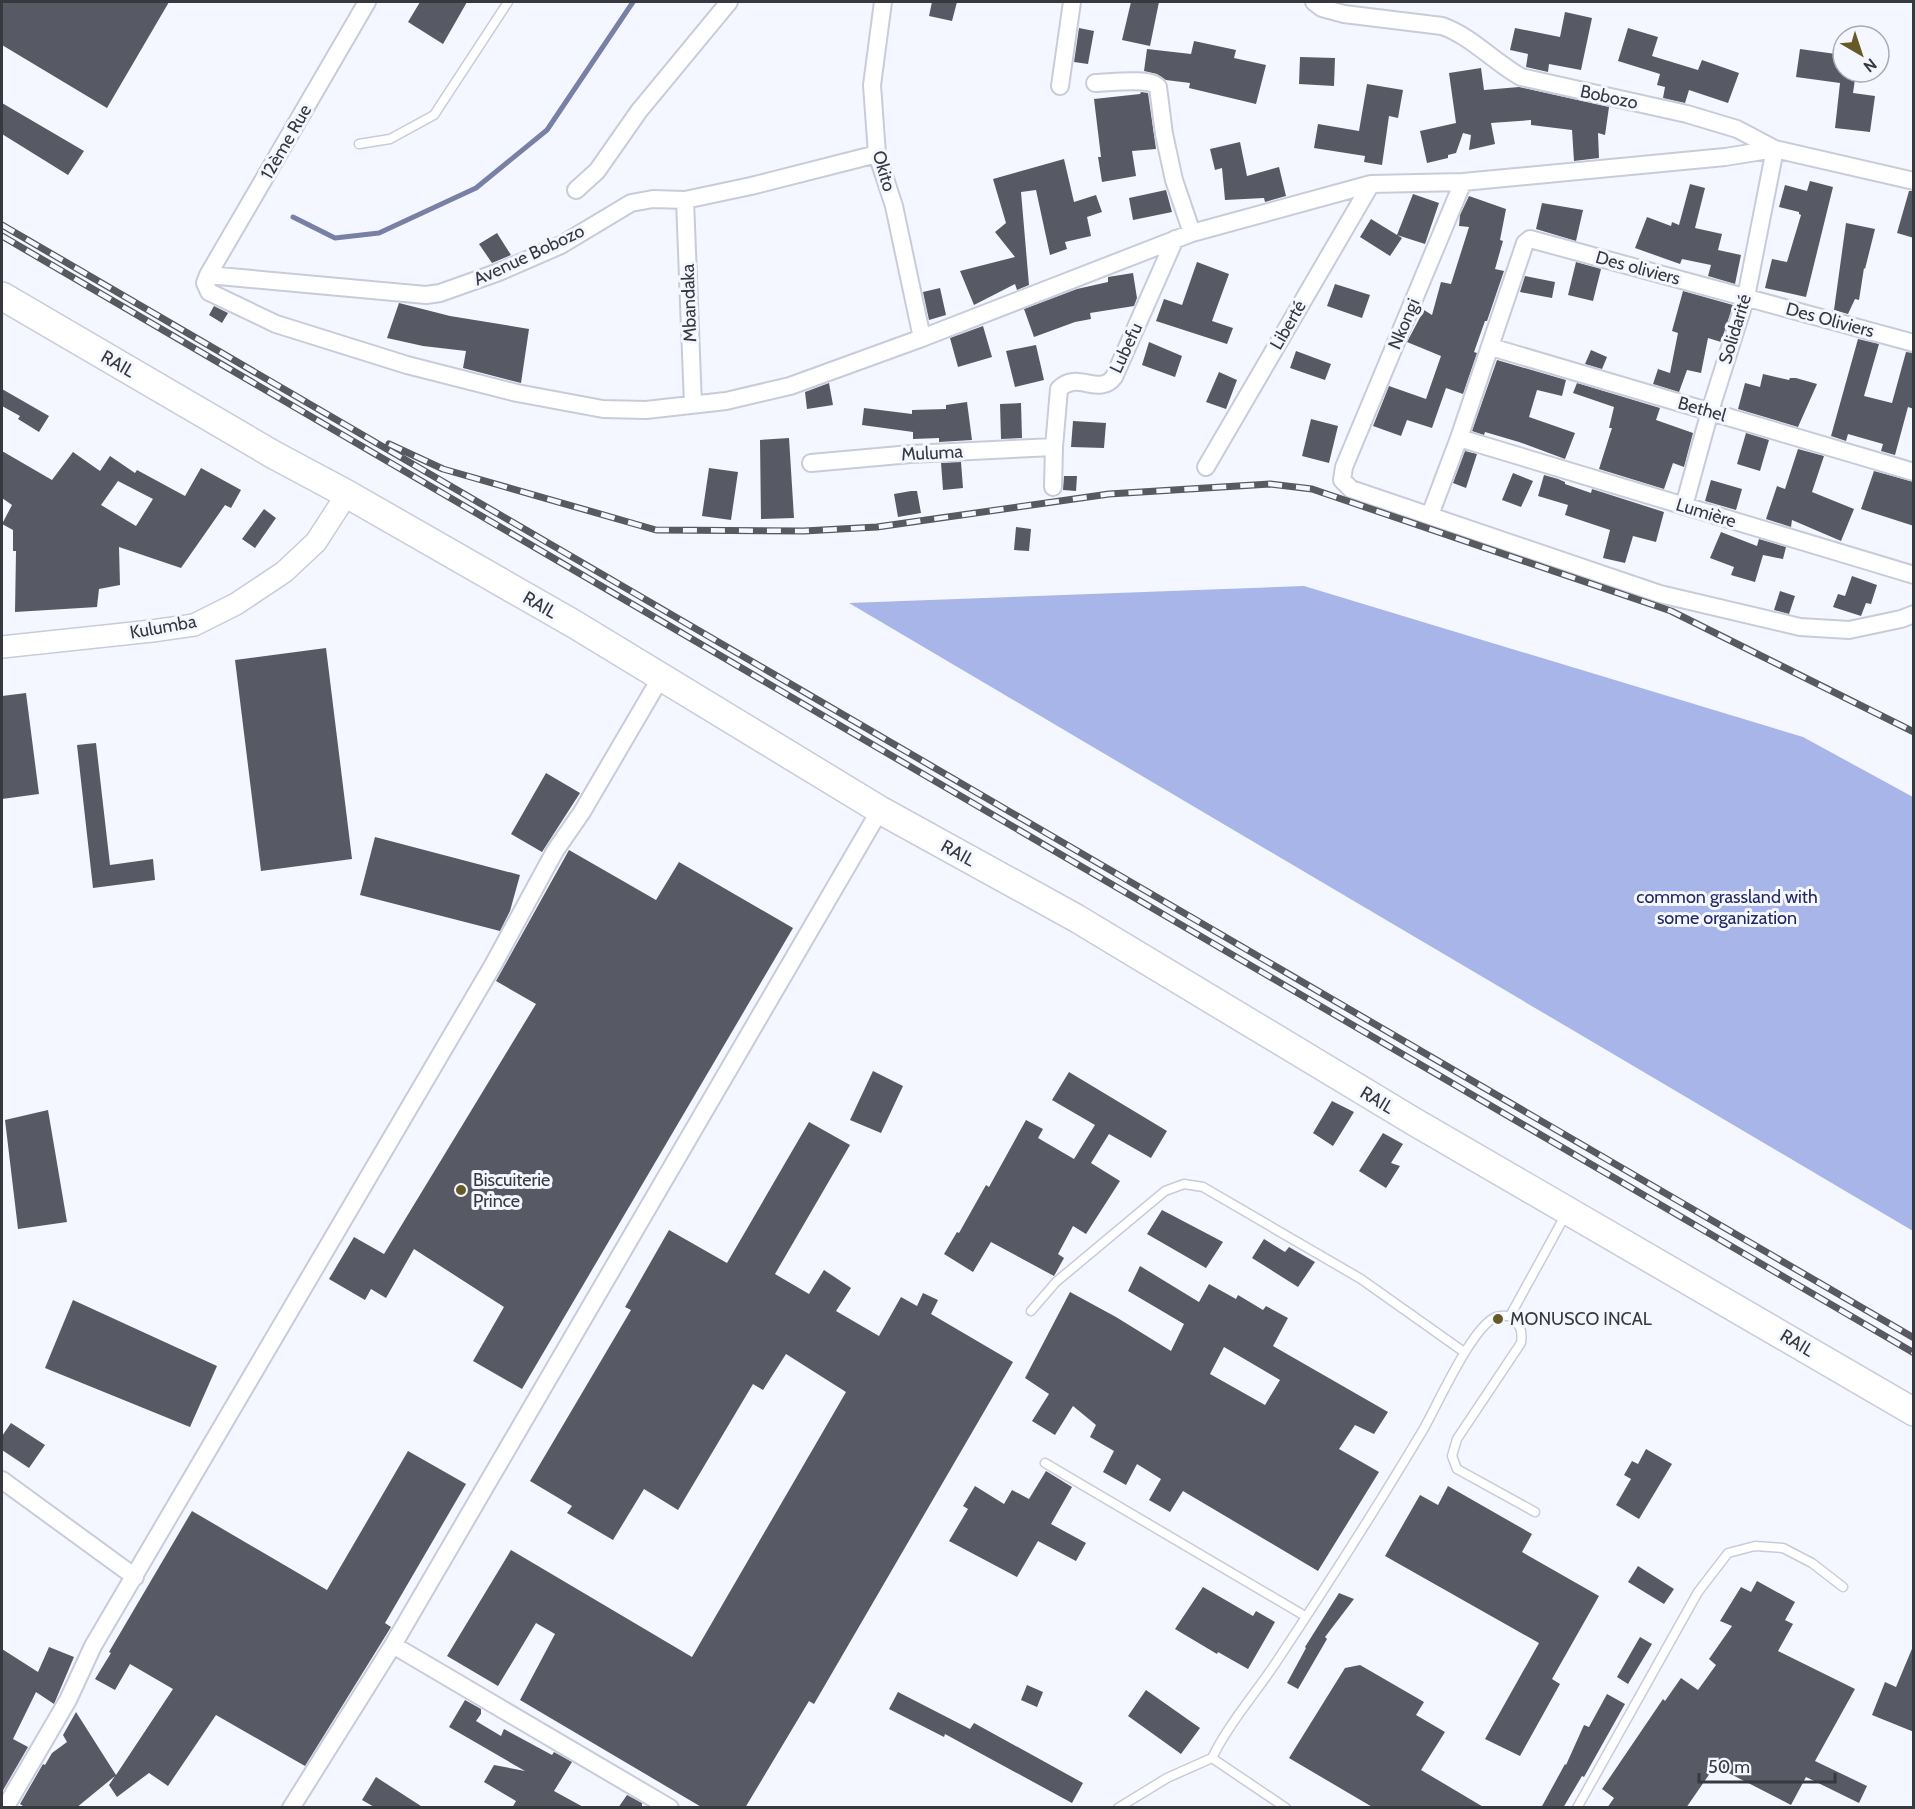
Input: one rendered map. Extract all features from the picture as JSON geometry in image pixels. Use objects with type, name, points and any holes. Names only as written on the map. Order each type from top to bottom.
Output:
[{"type":"main road","name":"RAIL","points":[[2,296],[273,455],[574,624],[880,810],[1076,918],[1413,1121],[1914,1412]]},
{"type":"street","name":"12ème Rue","points":[[206,279],[367,2]]},
{"type":"street","points":[[576,190],[597,171],[639,111],[729,2]]},
{"type":"street","name":"Okito","points":[[882,2],[872,86],[877,154],[894,206],[922,338]]},
{"type":"street","points":[[1060,86],[1072,2]]},
{"type":"street","name":"Bobozo","points":[[1314,2],[1323,8],[1344,14],[1442,26],[1454,30],[1506,69],[1521,77],[1687,114],[1737,129],[1775,149],[1914,181]]},
{"type":"street","points":[[1095,83],[1146,81],[1158,87],[1164,134],[1174,180],[1192,233]]},
{"type":"street","points":[[206,279],[209,292],[276,324],[407,365],[518,393],[603,409],[646,410],[726,401],[790,386],[922,338],[1192,233],[1371,183],[1463,182],[1775,149]]},
{"type":"street","name":"Solidarité","points":[[1684,506],[1710,411],[1746,297],[1775,149]]},
{"type":"street","name":"Avenue Bobozo","points":[[206,279],[426,296],[499,272],[561,245],[631,203],[685,200],[877,154]]},
{"type":"street","name":"Nkongi","points":[[1430,515],[1351,489],[1342,480],[1344,467],[1463,182]]},
{"type":"street","name":"Liberté","points":[[1206,467],[1371,183]]},
{"type":"street","name":"Mbandaka","points":[[685,200],[693,405]]},
{"type":"street","name":"Lubefu","points":[[1053,487],[1053,447],[1059,389],[1065,382],[1074,381],[1101,386],[1109,383],[1114,377],[1175,239]]},
{"type":"street","name":"Des oliviers","points":[[1491,347],[1525,243],[1530,239],[1746,297]]},
{"type":"street","name":"Des Oliviers","points":[[1746,297],[1914,344]]},
{"type":"street","points":[[1491,347],[1430,515],[1660,594],[1800,627],[1848,630],[1901,620],[1914,614]]},
{"type":"street","name":"Bethel","points":[[1491,347],[1914,472]]},
{"type":"street","name":"Lumière","points":[[1459,438],[1914,575]]},
{"type":"street","name":"Muluma","points":[[811,463],[911,454],[1053,447]]},
{"type":"street","name":"Kulumba","points":[[2,647],[194,625],[236,604],[284,572],[316,542],[346,494]]},
{"type":"street","points":[[5,1808],[68,1700],[93,1646],[488,974],[555,851],[582,812],[661,677]]},
{"type":"street","points":[[291,1808],[393,1645],[880,810]]},
{"type":"street","points":[[2,1480],[135,1577]]},
{"type":"street","points":[[393,1645],[670,1808]]},
{"type":"lane","points":[[359,144],[390,139],[434,115],[508,2]]},
{"type":"lane","points":[[1031,1311],[1056,1282],[1155,1199],[1165,1191],[1184,1184],[1203,1187],[1361,1279],[1464,1352]]},
{"type":"lane","points":[[1510,1316],[1568,1210]]},
{"type":"lane","points":[[1118,1808],[1167,1778],[1212,1758],[1219,1743],[1275,1664],[1381,1501],[1426,1425],[1464,1352],[1486,1324],[1496,1316],[1510,1316],[1520,1325],[1523,1331],[1521,1343],[1457,1439],[1452,1456],[1457,1469],[1535,1512]]},
{"type":"lane","points":[[1045,1463],[1305,1617]]},
{"type":"lane","points":[[1577,1808],[1698,1592],[1728,1553],[1755,1546],[1783,1548],[1812,1563],[1843,1587]]},
{"type":"lane","points":[[1212,1758],[1286,1808]]},
{"type":"green space","name":"common grassland with some organization","points":[[1304,586],[1803,737],[1913,797],[1913,1231],[849,603]]},
{"type":"building","points":[[2,2],[169,2],[107,108],[2,45]]},
{"type":"building","points":[[420,2],[467,2],[443,44],[408,22]]},
{"type":"building","points":[[932,2],[957,2],[952,21],[929,16]]},
{"type":"building","points":[[1131,2],[1159,2],[1150,46],[1122,40]]},
{"type":"building","points":[[1565,12],[1592,18],[1581,70],[1549,64],[1548,72],[1526,67],[1528,54],[1510,50],[1515,28],[1560,37]]},
{"type":"building","points":[[1079,28],[1094,31],[1088,64],[1074,62]]},
{"type":"building","points":[[1628,28],[1658,37],[1652,56],[1698,70],[1702,60],[1739,73],[1728,103],[1689,90],[1685,103],[1663,98],[1665,87],[1657,85],[1660,74],[1618,61]]},
{"type":"building","points":[[1194,41],[1236,50],[1234,58],[1266,65],[1256,104],[1189,88],[1190,83],[1166,80],[1157,74],[1144,71],[1147,49],[1191,54]]},
{"type":"building","points":[[1800,49],[1831,53],[1831,82],[1796,77]]},
{"type":"building","points":[[1300,57],[1335,58],[1334,86],[1299,84]]},
{"type":"building","points":[[1481,68],[1484,90],[1519,87],[1609,107],[1605,135],[1598,133],[1599,158],[1574,161],[1572,130],[1531,125],[1531,120],[1491,123],[1495,144],[1469,150],[1471,135],[1463,133],[1456,153],[1448,155],[1448,158],[1427,163],[1420,131],[1456,123],[1449,73]]},
{"type":"building","points":[[1367,84],[1403,90],[1398,118],[1389,116],[1382,165],[1364,162],[1365,156],[1314,148],[1318,124],[1359,131]]},
{"type":"building","points":[[1840,84],[1854,84],[1853,93],[1875,96],[1870,132],[1835,128]]},
{"type":"building","points":[[1141,92],[1148,93],[1156,149],[1132,151],[1136,176],[1102,182],[1094,99],[1140,94]]},
{"type":"building","points":[[2,103],[84,151],[68,175],[2,134]]},
{"type":"building","points":[[1240,142],[1247,176],[1279,167],[1286,196],[1265,202],[1264,198],[1225,200],[1222,168],[1215,170],[1210,149]]},
{"type":"building","points":[[1064,159],[1074,202],[1096,195],[1102,212],[1087,217],[1091,236],[1065,242],[1067,249],[1050,255],[1036,190],[1021,192],[1029,285],[1017,290],[1015,284],[974,305],[960,271],[1015,257],[995,232],[1006,223],[993,179]]},
{"type":"building","points":[[1810,181],[1833,187],[1806,297],[1765,288],[1772,259],[1787,262],[1801,215],[1799,212],[1779,207],[1785,185],[1807,191]]},
{"type":"building","points":[[1690,184],[1705,188],[1695,228],[1722,234],[1718,250],[1741,255],[1735,284],[1708,276],[1711,265],[1682,259],[1680,264],[1635,248],[1647,217],[1671,226],[1672,222],[1679,225]]},
{"type":"building","points":[[1166,190],[1172,212],[1133,220],[1129,198]]},
{"type":"building","points":[[1909,191],[1914,191],[1914,238],[1897,233]]},
{"type":"building","points":[[1413,194],[1439,203],[1425,244],[1397,235]]},
{"type":"building","points":[[1469,196],[1506,209],[1500,240],[1503,241],[1495,269],[1504,271],[1474,352],[1477,353],[1463,394],[1446,388],[1432,428],[1407,420],[1401,436],[1373,426],[1389,386],[1426,399],[1441,356],[1407,342],[1424,310],[1432,315],[1441,282],[1451,284],[1469,227],[1459,226],[1460,215]]},
{"type":"building","points":[[1542,203],[1583,210],[1576,241],[1536,229]]},
{"type":"building","points":[[1371,219],[1402,238],[1390,256],[1360,237]]},
{"type":"building","points":[[1846,223],[1875,229],[1864,268],[1859,300],[1855,299],[1848,314],[1834,310]]},
{"type":"building","points":[[497,233],[511,255],[492,263],[479,244]]},
{"type":"building","points":[[1197,262],[1229,274],[1212,321],[1233,328],[1227,344],[1156,321],[1164,299],[1182,305]]},
{"type":"building","points":[[1576,262],[1601,269],[1593,301],[1568,295]]},
{"type":"building","points":[[1133,273],[1137,298],[1134,306],[1090,313],[1091,319],[1075,322],[1034,337],[1024,309],[1077,289],[1108,282],[1108,277]]},
{"type":"building","points":[[1525,276],[1555,282],[1552,298],[1520,292]]},
{"type":"building","points":[[1335,284],[1370,295],[1362,318],[1327,306]]},
{"type":"building","points":[[940,288],[946,315],[929,320],[923,292]]},
{"type":"building","points":[[1683,291],[1733,305],[1721,342],[1708,338],[1701,373],[1687,370],[1679,392],[1653,384],[1658,369],[1670,373],[1678,333],[1672,331]]},
{"type":"building","points":[[399,303],[450,316],[529,329],[521,383],[463,368],[466,351],[423,346],[387,338]]},
{"type":"building","points":[[214,306],[228,313],[222,323],[209,315]]},
{"type":"building","points":[[983,326],[992,357],[958,367],[950,338]]},
{"type":"building","points":[[1858,339],[1879,344],[1864,396],[1892,403],[1906,352],[1914,353],[1914,409],[1908,407],[1895,455],[1881,451],[1883,444],[1848,434],[1846,441],[1831,436]]},
{"type":"building","points":[[1149,342],[1182,356],[1175,377],[1142,365]]},
{"type":"building","points":[[1036,345],[1044,380],[1015,387],[1006,351]]},
{"type":"building","points":[[1591,350],[1607,357],[1602,369],[1585,364]]},
{"type":"building","points":[[1296,351],[1331,364],[1325,380],[1290,368]]},
{"type":"building","points":[[1497,360],[1566,380],[1562,396],[1537,390],[1529,417],[1575,433],[1565,459],[1519,442],[1485,432],[1484,435],[1472,431]]},
{"type":"building","points":[[1219,372],[1237,380],[1226,409],[1206,402]]},
{"type":"building","points":[[1763,374],[1789,380],[1796,378],[1817,384],[1798,427],[1738,409],[1745,383],[1760,387]]},
{"type":"building","points":[[829,383],[833,405],[807,409],[805,392]]},
{"type":"building","points":[[1577,383],[1660,408],[1656,420],[1693,433],[1684,467],[1673,463],[1664,489],[1599,469],[1612,428],[1609,428],[1614,407],[1573,393]]},
{"type":"building","points":[[2,389],[49,416],[39,432],[18,419],[20,416],[2,406]]},
{"type":"building","points":[[967,402],[972,440],[939,442],[939,438],[913,439],[913,432],[862,425],[864,408],[912,414],[912,410],[946,409],[946,405]]},
{"type":"building","points":[[1021,403],[1022,438],[1001,439],[1000,404]]},
{"type":"building","points":[[1311,419],[1338,426],[1329,463],[1302,456]]},
{"type":"building","points":[[1073,421],[1106,423],[1104,448],[1071,447]]},
{"type":"building","points":[[1746,433],[1769,440],[1760,471],[1737,464]]},
{"type":"building","points":[[789,438],[794,518],[761,519],[760,440]]},
{"type":"building","points":[[1798,449],[1824,456],[1812,492],[1854,509],[1841,541],[1792,520],[1791,527],[1766,519],[1777,486],[1785,489]]},
{"type":"building","points":[[2,451],[52,480],[73,452],[100,471],[110,456],[135,473],[137,470],[185,496],[201,468],[241,490],[231,508],[225,505],[181,568],[119,547],[120,585],[99,589],[97,607],[15,612],[16,551],[13,551],[13,530],[2,524],[12,505],[2,498]],"holes":[[[118,481],[153,499],[136,526],[101,505]]]},
{"type":"building","points":[[1465,451],[1477,454],[1466,488],[1453,483]]},
{"type":"building","points":[[961,462],[963,488],[943,490],[941,463]]},
{"type":"building","points":[[709,468],[738,472],[731,520],[702,516]]},
{"type":"building","points":[[1874,471],[1914,482],[1914,526],[1861,509]]},
{"type":"building","points":[[1513,473],[1533,481],[1521,507],[1502,500]]},
{"type":"building","points":[[1544,475],[1591,493],[1592,489],[1664,512],[1656,542],[1633,536],[1625,563],[1603,558],[1610,530],[1565,515],[1568,505],[1538,496]]},
{"type":"building","points":[[1064,476],[1077,476],[1076,491],[1063,490]]},
{"type":"building","points":[[1711,480],[1742,489],[1736,510],[1705,501]]},
{"type":"building","points":[[917,491],[921,513],[898,517],[894,494]]},
{"type":"building","points":[[264,509],[276,518],[255,548],[242,539]]},
{"type":"building","points":[[1016,527],[1031,529],[1029,551],[1014,550]]},
{"type":"building","points":[[1721,532],[1757,546],[1759,539],[1786,547],[1783,559],[1763,555],[1755,582],[1731,575],[1734,567],[1710,558]]},
{"type":"building","points":[[1852,576],[1877,585],[1871,604],[1866,603],[1861,616],[1833,607],[1838,594],[1845,596]]},
{"type":"building","points":[[1780,591],[1795,596],[1789,614],[1774,610]]},
{"type":"building","points":[[326,648],[352,859],[261,871],[235,660]]},
{"type":"building","points":[[26,693],[39,794],[2,799],[2,696]]},
{"type":"building","points":[[96,743],[110,865],[153,859],[155,880],[93,888],[77,745]]},
{"type":"building","points":[[546,773],[580,793],[542,852],[511,834]]},
{"type":"building","points":[[375,837],[520,875],[510,911],[500,931],[360,895]]},
{"type":"building","points":[[569,850],[656,900],[679,862],[793,928],[522,1389],[473,1361],[504,1307],[414,1249],[386,1298],[371,1289],[365,1300],[329,1279],[354,1237],[384,1254],[536,1004],[496,981]]},
{"type":"building","points":[[873,1071],[903,1086],[881,1133],[850,1120]]},
{"type":"building","points":[[1069,1072],[1167,1131],[1151,1158],[1109,1134],[1091,1163],[1120,1181],[1086,1234],[1073,1226],[1058,1254],[1064,1258],[1054,1276],[991,1242],[973,1272],[944,1254],[957,1232],[959,1233],[986,1185],[989,1187],[1026,1120],[1043,1129],[1038,1138],[1074,1159],[1095,1125],[1052,1100]]},
{"type":"building","points":[[1332,1101],[1354,1112],[1333,1146],[1313,1133]]},
{"type":"building","points":[[48,1110],[67,1222],[18,1229],[5,1120]]},
{"type":"building","points":[[809,1122],[850,1145],[775,1274],[809,1294],[824,1270],[851,1288],[836,1311],[879,1336],[901,1297],[917,1306],[923,1293],[938,1300],[931,1314],[1013,1362],[814,1704],[809,1701],[745,1808],[703,1808],[520,1700],[555,1634],[536,1623],[498,1686],[447,1656],[511,1550],[692,1657],[846,1392],[786,1354],[763,1390],[753,1384],[678,1510],[644,1489],[613,1540],[567,1513],[572,1506],[530,1481],[631,1310],[625,1307],[669,1230],[727,1263]]},
{"type":"building","points":[[1383,1133],[1403,1144],[1391,1163],[1400,1166],[1386,1188],[1359,1171]]},
{"type":"building","points":[[1162,1210],[1223,1242],[1206,1268],[1147,1234]]},
{"type":"building","points":[[1264,1239],[1285,1252],[1289,1247],[1315,1262],[1298,1287],[1252,1258]]},
{"type":"building","points":[[1140,1266],[1199,1302],[1209,1284],[1236,1299],[1238,1295],[1263,1310],[1266,1306],[1288,1318],[1273,1346],[1388,1412],[1374,1434],[1355,1425],[1339,1449],[1379,1472],[1318,1571],[1183,1491],[1170,1512],[1149,1500],[1161,1479],[1137,1464],[1126,1485],[1103,1472],[1114,1451],[1090,1437],[1096,1425],[1073,1406],[1055,1435],[1032,1421],[1049,1394],[1025,1378],[1070,1292],[1171,1351],[1184,1324],[1128,1291]],"holes":[[[1224,1347],[1280,1380],[1265,1405],[1210,1374]]]},
{"type":"building","points":[[73,1300],[217,1366],[190,1427],[45,1368]]},
{"type":"building","points":[[11,1423],[45,1445],[29,1468],[2,1450],[2,1436]]},
{"type":"building","points":[[1646,1449],[1672,1464],[1639,1519],[1616,1505],[1631,1479],[1624,1475],[1632,1461],[1638,1464]]},
{"type":"building","points":[[408,1451],[466,1484],[385,1623],[391,1627],[305,1766],[216,1715],[168,1786],[149,1773],[117,1797],[109,1785],[115,1776],[76,1808],[26,1808],[20,1804],[43,1764],[45,1765],[52,1753],[67,1742],[63,1735],[76,1712],[116,1775],[173,1689],[130,1664],[115,1690],[95,1679],[192,1511],[327,1590]]},
{"type":"building","points":[[1046,1471],[1072,1487],[1051,1524],[1086,1543],[1076,1561],[1038,1541],[1017,1577],[949,1541],[968,1509],[963,1506],[975,1486],[1004,1504],[1012,1490],[1029,1499]]},
{"type":"building","points":[[1448,1486],[1532,1534],[1522,1552],[1599,1596],[1552,1679],[1560,1684],[1520,1756],[1485,1739],[1539,1643],[1385,1556],[1420,1495],[1438,1505]]},
{"type":"building","points":[[1638,1566],[1674,1589],[1664,1604],[1628,1582]]},
{"type":"building","points":[[1757,1581],[1795,1602],[1785,1620],[1793,1624],[1778,1651],[1855,1689],[1815,1761],[1867,1786],[1859,1803],[1806,1777],[1791,1805],[1715,1766],[1686,1808],[1607,1808],[1614,1798],[1602,1789],[1663,1699],[1665,1701],[1681,1678],[1698,1690],[1716,1665],[1709,1659],[1732,1626],[1720,1621],[1741,1587],[1751,1592]]},
{"type":"building","points":[[1203,1587],[1253,1616],[1256,1611],[1275,1622],[1248,1669],[1175,1629]]},
{"type":"building","points":[[1339,1593],[1354,1599],[1325,1637],[1327,1639],[1298,1689],[1287,1683],[1305,1647]]},
{"type":"building","points":[[1640,1637],[1652,1644],[1628,1684],[1617,1677]]},
{"type":"building","points":[[1914,1644],[1914,1732],[1872,1715],[1885,1682],[1896,1687]]},
{"type":"building","points":[[49,1647],[74,1657],[54,1704],[36,1692],[13,1739],[28,1747],[2,1792],[2,1649],[38,1672]]},
{"type":"building","points":[[1360,1665],[1424,1702],[1416,1715],[1445,1732],[1421,1770],[1485,1808],[1374,1808],[1289,1758],[1345,1668]]},
{"type":"building","points":[[1027,1685],[1043,1692],[1037,1707],[1021,1700]]},
{"type":"building","points":[[1146,1690],[1200,1728],[1181,1754],[1128,1716]]},
{"type":"building","points":[[898,1692],[970,1729],[974,1723],[1083,1783],[1072,1803],[945,1734],[944,1737],[889,1709]]},
{"type":"building","points":[[1607,1694],[1625,1704],[1584,1777],[1582,1776],[1563,1808],[1541,1808],[1566,1765],[1584,1725],[1589,1727]]},
{"type":"building","points":[[465,1700],[481,1709],[481,1714],[476,1721],[501,1736],[504,1729],[552,1755],[554,1752],[572,1762],[554,1791],[585,1808],[512,1808],[516,1801],[484,1782],[494,1765],[525,1771],[449,1727]]},
{"type":"building","points":[[376,1777],[424,1808],[376,1808],[362,1800]]},
{"type":"building","points":[[627,1795],[642,1803],[642,1808],[618,1808]]},
{"type":"waterway","points":[[293,217],[335,238],[379,233],[476,188],[547,130],[633,2]]},
{"type":"railway","points":[[2,225],[1914,1338]]},
{"type":"railway","points":[[2,236],[1914,1353]]},
{"type":"railway","points":[[389,444],[443,469],[656,530],[804,531],[877,527],[1109,494],[1270,484],[1312,489],[1671,611],[1914,732]]},
{"type":"place","name":"Biscuiterie Prince","points":[[461,1190]]},
{"type":"place","name":"MONUSCO INCAL","points":[[1498,1319]]}]
